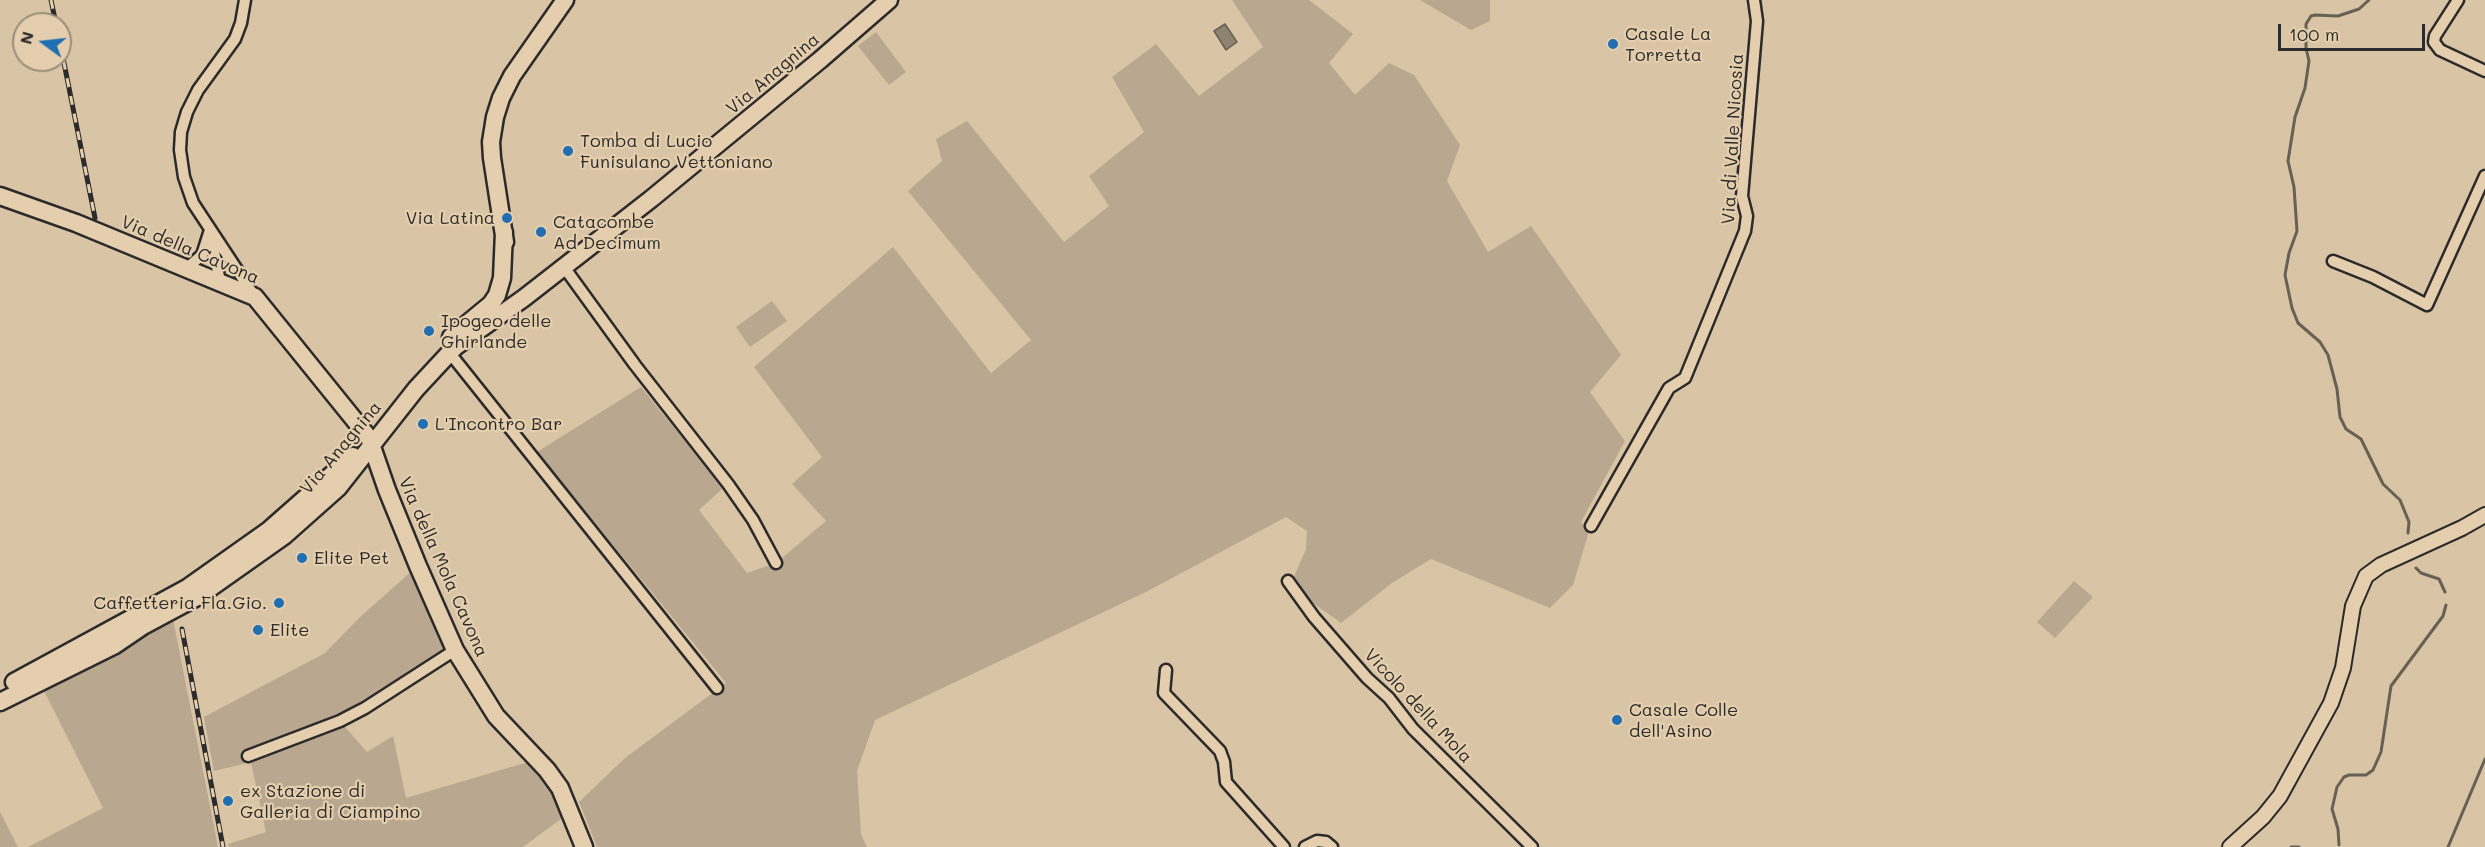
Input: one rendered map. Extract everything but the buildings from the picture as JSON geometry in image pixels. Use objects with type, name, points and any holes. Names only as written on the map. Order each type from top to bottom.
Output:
[{"type":"main road","name":"Via Anagnina","points":[[565,0],[512,76],[496,112],[491,147],[511,287],[518,290],[595,243]]},
{"type":"main road","name":"Via Anagnina","points":[[0,690],[284,536],[320,506],[408,397],[449,352],[595,243],[811,68],[888,0]]},
{"type":"main road","name":"Via della Cavona","points":[[0,196],[24,203],[187,268],[219,277],[255,297],[371,442]]},
{"type":"main road","name":"Via Anagnina","points":[[371,442],[429,360],[495,300],[502,278],[504,232]]},
{"type":"main road","name":"Via della Mola Cavona","points":[[371,442],[418,566],[455,650],[496,716],[547,770],[560,788],[584,847]]},
{"type":"main road","name":"Via Anagnina","points":[[0,702],[115,645],[143,626],[199,596],[239,560]]},
{"type":"street","points":[[245,0],[238,33],[192,100],[184,117],[180,137],[182,164],[188,191],[209,230],[255,297]]},
{"type":"street","name":"Via di Valle Nicosia","points":[[1591,526],[1669,388],[1684,378],[1745,231],[1746,216],[1742,196],[1756,21],[1754,0]]},
{"type":"street","points":[[2458,0],[2434,36],[2434,42],[2440,50],[2485,71]]},
{"type":"street","points":[[2333,261],[2373,277],[2427,305],[2485,176]]},
{"type":"street","points":[[187,268],[202,255],[209,230]]},
{"type":"street","points":[[209,230],[219,277]]},
{"type":"street","points":[[219,277],[232,263]]},
{"type":"street","points":[[564,267],[635,365],[728,484],[756,525],[776,563]]},
{"type":"street","points":[[219,277],[239,273]]},
{"type":"street","points":[[449,352],[717,688]]},
{"type":"street","points":[[2230,847],[2263,817],[2280,796],[2331,703],[2343,668],[2353,606],[2366,576],[2381,565],[2485,515]]},
{"type":"street","name":"Vicolo della Mola","points":[[1288,581],[1314,617],[1367,678],[1389,698],[1413,729],[1532,847]]},
{"type":"street","points":[[248,756],[349,717],[455,650]]},
{"type":"street","points":[[1166,670],[1164,693],[1220,752],[1224,762],[1226,782],[1284,847]]},
{"type":"street","points":[[1305,847],[1317,841],[1326,842],[1332,847]]},
{"type":"shaded area","points":[[1232,0],[1309,0],[1353,34],[1329,63],[1355,95],[1389,63],[1414,75],[1460,145],[1447,181],[1488,252],[1531,226],[1621,355],[1590,392],[1625,441],[1581,522],[1589,531],[1573,585],[1550,608],[1431,559],[1392,583],[1341,623],[1302,595],[1293,579],[1306,549],[1307,531],[1286,517],[1146,592],[875,720],[857,771],[861,834],[867,847],[597,847],[579,802],[625,758],[726,683],[537,452],[641,387],[723,488],[699,510],[747,573],[776,563],[826,521],[792,484],[822,457],[754,367],[893,247],[991,373],[1031,340],[908,191],[942,161],[936,139],[967,121],[1064,242],[1109,206],[1089,176],[1144,132],[1112,77],[1156,44],[1199,96],[1263,47]]},
{"type":"shaded area","points":[[1420,0],[1490,0],[1490,21],[1471,30]]},
{"type":"shaded area","points":[[1225,24],[1237,42],[1226,50],[1214,31]]},
{"type":"shaded area","points":[[876,32],[906,72],[889,85],[858,46]]},
{"type":"shaded area","points":[[772,301],[787,321],[750,347],[736,327]]},
{"type":"shaded area","points":[[412,571],[449,648],[368,702],[337,718],[367,752],[393,736],[406,798],[528,762],[554,788],[565,816],[523,847],[229,847],[228,844],[266,832],[251,762],[214,771],[204,717],[325,653],[360,617]]},
{"type":"shaded area","points":[[2074,581],[2093,597],[2055,638],[2037,622]]},
{"type":"shaded area","points":[[173,619],[218,847],[28,847],[103,808],[43,689]]},
{"type":"shaded area","points":[[0,812],[18,847],[0,847]]},
{"type":"waterway","points":[[2369,0],[2359,9],[2338,16],[2311,16],[2306,24],[2306,48],[2309,61],[2305,88],[2295,117],[2288,161],[2294,187],[2297,231],[2289,253],[2285,275],[2292,308],[2298,323],[2320,342],[2328,355],[2337,389],[2340,417],[2346,429],[2361,439],[2383,484],[2400,500],[2409,522],[2408,533]]},
{"type":"waterway","points":[[2416,568],[2421,573],[2439,579],[2445,592]]},
{"type":"waterway","points":[[2339,845],[2338,829],[2332,809],[2337,787],[2344,777],[2366,775],[2373,770],[2381,752],[2391,686],[2443,616],[2446,605]]},
{"type":"waterway","points":[[2448,847],[2485,759]]},
{"type":"waterway","points":[[2291,847],[2299,847]]},
{"type":"railway","points":[[51,0],[54,12]]},
{"type":"railway","points":[[66,72],[95,218]]},
{"type":"railway","points":[[182,629],[223,847]]},
{"type":"place","name":"Casale La Torretta","points":[[1613,44]]},
{"type":"place","name":"Tomba di Lucio Funisulano Vettoniano","points":[[568,151]]},
{"type":"place","name":"Via Latina","points":[[507,218]]},
{"type":"place","name":"Catacombe Ad Decimum","points":[[541,232]]},
{"type":"place","name":"Ipogeo delle Ghirlande","points":[[429,331]]},
{"type":"place","name":"L'Incontro Bar","points":[[423,424]]},
{"type":"place","name":"Elite Pet","points":[[302,558]]},
{"type":"place","name":"Caffetteria Fla.Gio.","points":[[279,603]]},
{"type":"place","name":"Elite","points":[[258,630]]},
{"type":"place","name":"Casale Colle dell'Asino","points":[[1617,720]]},
{"type":"place","name":"ex Stazione di Galleria di Ciampino","points":[[228,801]]}]
